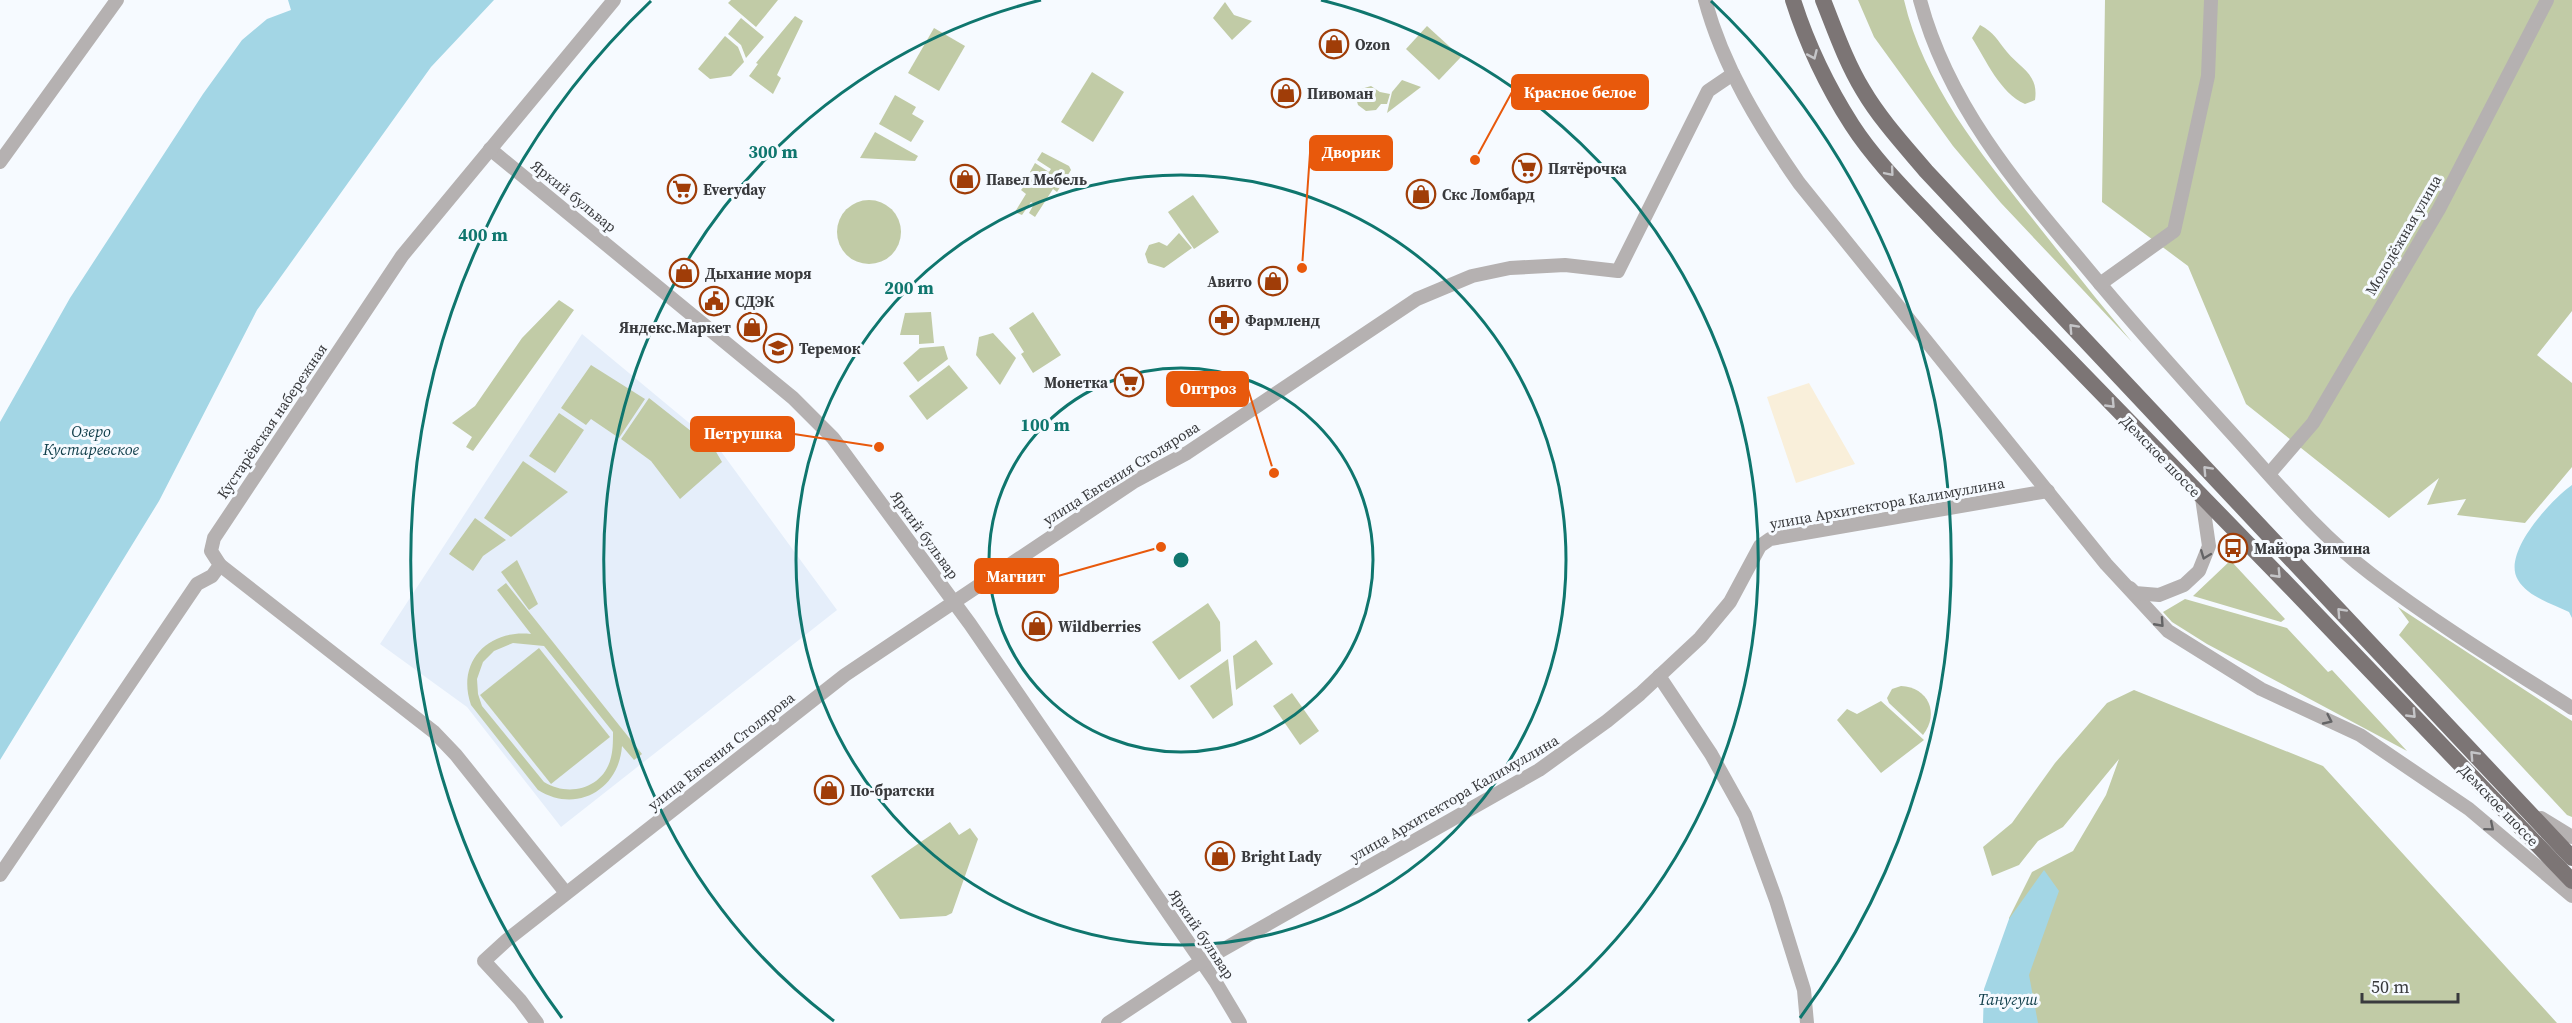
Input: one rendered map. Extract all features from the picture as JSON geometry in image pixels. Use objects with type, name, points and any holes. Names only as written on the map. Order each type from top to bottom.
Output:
[{"type":"main road","name":"Демское шоссе","points":[[1793,0],[1802,30],[1823,76],[1853,126],[1892,175],[2572,881]]},
{"type":"main road","name":"Демское шоссе","points":[[1823,0],[1836,34],[1863,89],[1892,132],[1919,163],[2572,858]]},
{"type":"street","points":[[0,162],[117,0]]},
{"type":"street","name":"Кустарёвская набережная","points":[[220,565],[211,551],[213,538],[402,256],[614,0]]},
{"type":"street","points":[[1705,0],[1733,74],[1770,140],[1799,183],[2106,564],[2168,631],[2261,689],[2360,735],[2469,809],[2572,896]]},
{"type":"street","points":[[1920,0],[1933,44],[1954,90],[1985,141],[2024,194],[2100,284],[2269,474],[2321,529],[2370,573],[2465,640],[2572,708]]},
{"type":"street","points":[[2100,284],[2174,231],[2208,76],[2211,0]]},
{"type":"street","name":"Молодёжная улица","points":[[2269,474],[2313,423],[2427,230],[2547,0]]},
{"type":"street","name":"улица Евгения Столярова","points":[[537,1023],[484,961],[566,893],[842,677],[1141,477],[1187,453],[1417,299],[1451,284],[1510,268],[1565,265],[1618,271],[1708,91],[1733,74]]},
{"type":"street","name":"Яркий бульвар","points":[[490,149],[816,418],[954,602],[1202,962],[1240,1023]]},
{"type":"street","name":"улица Архитектора Калимуллина","points":[[1108,1023],[1202,962],[1539,770],[1607,721],[1659,676],[1714,622],[1736,592],[1760,546],[1770,539],[2048,491]]},
{"type":"street","points":[[2106,564],[2135,593],[2159,595],[2184,585],[2199,571],[2209,546],[2202,498]]},
{"type":"street","points":[[0,875],[197,584],[212,576],[220,565],[439,737],[566,893]]},
{"type":"street","points":[[1659,676],[1711,754],[1745,815],[1776,900],[1804,990],[1808,1023]]},
{"type":"street","points":[[2494,776],[2547,823],[2572,837]]},
{"type":"shaded area","points":[[582,334],[717,446],[837,610],[561,827],[467,707],[380,644]]},
{"type":"shaded area","points":[[1809,383],[1855,464],[1796,483],[1767,397]]},
{"type":"green space","points":[[731,0],[778,0],[756,27],[728,3]]},
{"type":"green space","points":[[1858,0],[1904,0],[1925,60],[1939,88],[1974,142],[2132,342],[2001,203],[1953,146],[1874,37]]},
{"type":"green space","points":[[2105,0],[2572,0],[2572,311],[2537,355],[2572,383],[2572,467],[2525,523],[2457,515],[2466,499],[2427,505],[2439,478],[2389,518],[2246,404],[2188,266],[2102,202]]},
{"type":"green space","points":[[1225,2],[1234,15],[1252,21],[1232,40],[1213,18]]},
{"type":"green space","points":[[795,16],[803,21],[777,75],[781,78],[773,94],[749,76],[758,64],[756,63]]},
{"type":"green space","points":[[741,18],[764,37],[746,58],[741,45],[728,34]]},
{"type":"green space","points":[[1980,25],[1992,34],[2027,72],[2034,84],[2035,100],[2025,104],[2016,99],[2001,84],[1972,38]]},
{"type":"green space","points":[[1427,26],[1461,57],[1439,80],[1406,49]]},
{"type":"green space","points":[[934,28],[965,46],[939,91],[908,73]]},
{"type":"green space","points":[[725,36],[738,47],[744,62],[731,76],[710,79],[698,69]]},
{"type":"green space","points":[[1092,72],[1124,92],[1093,142],[1061,122]]},
{"type":"green space","points":[[1402,80],[1421,87],[1387,113],[1392,92]]},
{"type":"green space","points":[[1371,86],[1380,92],[1390,94],[1387,104],[1381,104],[1376,110],[1366,111],[1358,105],[1356,98],[1361,89]]},
{"type":"green space","points":[[895,95],[916,107],[912,114],[924,121],[911,142],[879,124]]},
{"type":"green space","points":[[875,132],[918,156],[915,161],[860,158]]},
{"type":"green space","points":[[1042,152],[1069,166],[1071,170],[1057,192],[1053,189],[1035,217],[1029,213],[1034,204],[1031,202],[1022,215],[1015,212],[1026,194],[1021,190],[1034,175],[1030,172],[1035,163],[1049,172],[1051,169],[1037,160]]},
{"type":"green space","points":[[1193,195],[1219,232],[1194,249],[1168,212]]},
{"type":"green space","points":[[869,200],[887,206],[895,214],[901,232],[895,250],[887,258],[869,264],[851,258],[843,250],[837,232],[843,214],[851,206]]},
{"type":"green space","points":[[1179,233],[1192,248],[1164,268],[1148,263],[1145,254],[1149,245],[1159,242],[1167,246]]},
{"type":"green space","points":[[559,300],[574,310],[473,451],[466,447],[472,437],[452,423],[475,406],[522,338]]},
{"type":"green space","points":[[931,312],[934,343],[919,344],[919,335],[900,335],[905,313]]},
{"type":"green space","points":[[1033,312],[1061,355],[1033,373],[1021,354],[1024,352],[1009,328]]},
{"type":"green space","points":[[993,333],[1016,358],[1000,385],[976,355],[979,337]]},
{"type":"green space","points":[[944,346],[948,359],[918,382],[903,363],[920,348]]},
{"type":"green space","points":[[591,365],[645,399],[619,438],[591,419],[586,425],[561,408]]},
{"type":"green space","points":[[949,365],[968,388],[927,420],[909,396]]},
{"type":"green space","points":[[649,398],[715,450],[722,462],[680,499],[651,461],[621,439]]},
{"type":"green space","points":[[559,413],[584,430],[555,473],[529,456]]},
{"type":"green space","points":[[523,461],[568,492],[511,537],[484,518]]},
{"type":"green space","points":[[475,518],[506,540],[483,556],[473,571],[449,554]]},
{"type":"green space","points":[[517,560],[538,604],[529,610],[501,572]]},
{"type":"green space","points":[[2231,560],[2285,619],[2281,622],[2193,596]]},
{"type":"green space","points":[[506,583],[642,754],[634,760],[622,746],[619,762],[613,775],[593,794],[567,799],[552,797],[538,790],[471,705],[468,675],[472,662],[479,652],[489,643],[501,637],[531,634],[497,590]],"holes":[[[513,643],[544,646],[613,732],[612,754],[606,771],[583,788],[563,789],[544,782],[482,706],[478,694],[477,679],[483,662],[494,651]]]},
{"type":"green space","points":[[2185,599],[2287,628],[2328,672],[2332,670],[2407,751],[2207,644],[2172,622],[2163,612]]},
{"type":"green space","points":[[1208,603],[1220,622],[1221,651],[1179,680],[1152,642]]},
{"type":"green space","points":[[2398,607],[2572,721],[2572,817],[2567,815],[2399,635],[2409,622]]},
{"type":"green space","points":[[1256,640],[1273,664],[1236,690],[1233,656]]},
{"type":"green space","points":[[539,648],[610,737],[551,784],[480,695]]},
{"type":"green space","points":[[1228,659],[1233,705],[1213,719],[1190,686]]},
{"type":"green space","points":[[1901,686],[1918,691],[1928,703],[1931,718],[1923,735],[1889,703],[1887,698],[1892,689]]},
{"type":"green space","points":[[2134,690],[2323,766],[2557,1023],[2013,1023],[2009,918],[2032,872],[2073,851],[2106,795],[2119,759],[2063,827],[2038,841],[2019,865],[1992,876],[1983,847],[2012,823],[2055,763],[2107,703]]},
{"type":"green space","points":[[1292,693],[1319,731],[1300,745],[1273,706]]},
{"type":"green space","points":[[1881,701],[1924,740],[1881,773],[1837,720],[1847,709],[1857,714]]},
{"type":"green space","points":[[950,822],[959,835],[970,828],[978,839],[952,913],[946,916],[900,919],[871,876]]},
{"type":"water","name":"Озеро Кустаревское","points":[[288,0],[494,0],[431,67],[257,310],[159,501],[0,760],[0,422],[70,298],[203,94],[242,40],[267,19],[291,10]]},
{"type":"water","points":[[2572,485],[2572,618],[2569,612],[2541,599],[2522,586],[2515,569],[2516,556],[2531,528],[2553,502]]},
{"type":"water","name":"Танугуш","points":[[2044,870],[2059,891],[2029,975],[2038,1023],[1983,1023],[1984,989],[2009,919]]},
{"type":"place","name":"Ozon","points":[[1334,44]]},
{"type":"place","name":"Пивоман","points":[[1286,93]]},
{"type":"place","name":"Красное белое","points":[[1475,160]]},
{"type":"place","name":"Пятёрочка","points":[[1527,168]]},
{"type":"place","name":"Павел Мебель","points":[[965,179]]},
{"type":"place","name":"Everyday","points":[[682,189]]},
{"type":"place","name":"Скс Ломбард","points":[[1421,194]]},
{"type":"place","name":"Дворик","points":[[1302,268]]},
{"type":"place","name":"Дыхание моря","points":[[684,273]]},
{"type":"place","name":"Авито","points":[[1273,281]]},
{"type":"place","name":"СДЭК","points":[[714,301]]},
{"type":"place","name":"Фармленд","points":[[1224,320]]},
{"type":"place","name":"Яндекс.Маркет","points":[[752,327]]},
{"type":"place","name":"Теремок","points":[[778,348]]},
{"type":"place","name":"Монетка","points":[[1129,382]]},
{"type":"place","name":"Петрушка","points":[[879,447]]},
{"type":"place","name":"Оптроз","points":[[1274,473]]},
{"type":"place","name":"Магнит","points":[[1161,547]]},
{"type":"place","name":"Майора Зимина","points":[[2233,548]]},
{"type":"place","name":"Wildberries","points":[[1037,626]]},
{"type":"place","name":"По-братски","points":[[829,790]]},
{"type":"place","name":"Bright Lady","points":[[1220,856]]}]
